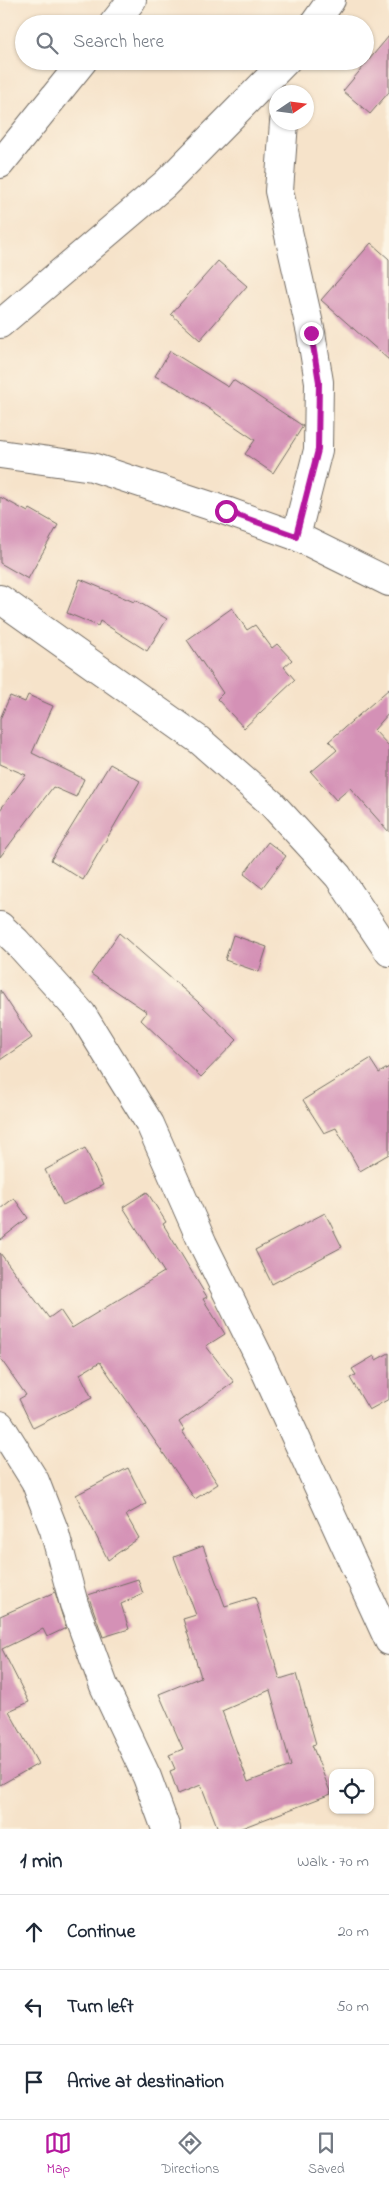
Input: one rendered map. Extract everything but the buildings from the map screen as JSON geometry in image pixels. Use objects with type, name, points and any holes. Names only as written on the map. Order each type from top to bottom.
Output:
[{"type":"street","points":[[120,15],[132,0]]},
{"type":"street","points":[[320,15],[331,0]]},
{"type":"street","points":[[0,164],[76,70]]},
{"type":"street","points":[[0,324],[165,184],[284,73]]},
{"type":"street","points":[[283,130],[279,191],[311,333],[319,382],[318,450],[296,536]]},
{"type":"street","points":[[0,454],[92,467],[296,536],[389,582]]},
{"type":"street","points":[[0,599],[199,740],[271,803],[338,876],[389,952]]},
{"type":"street","points":[[0,926],[16,940],[82,1014],[150,1124],[203,1244],[258,1356],[389,1641]]},
{"type":"street","points":[[0,1425],[34,1481],[54,1530],[74,1604],[104,1686],[147,1777],[166,1829]]},
{"type":"route","points":[[226,511],[296,536],[318,450],[319,382],[311,333]]}]
